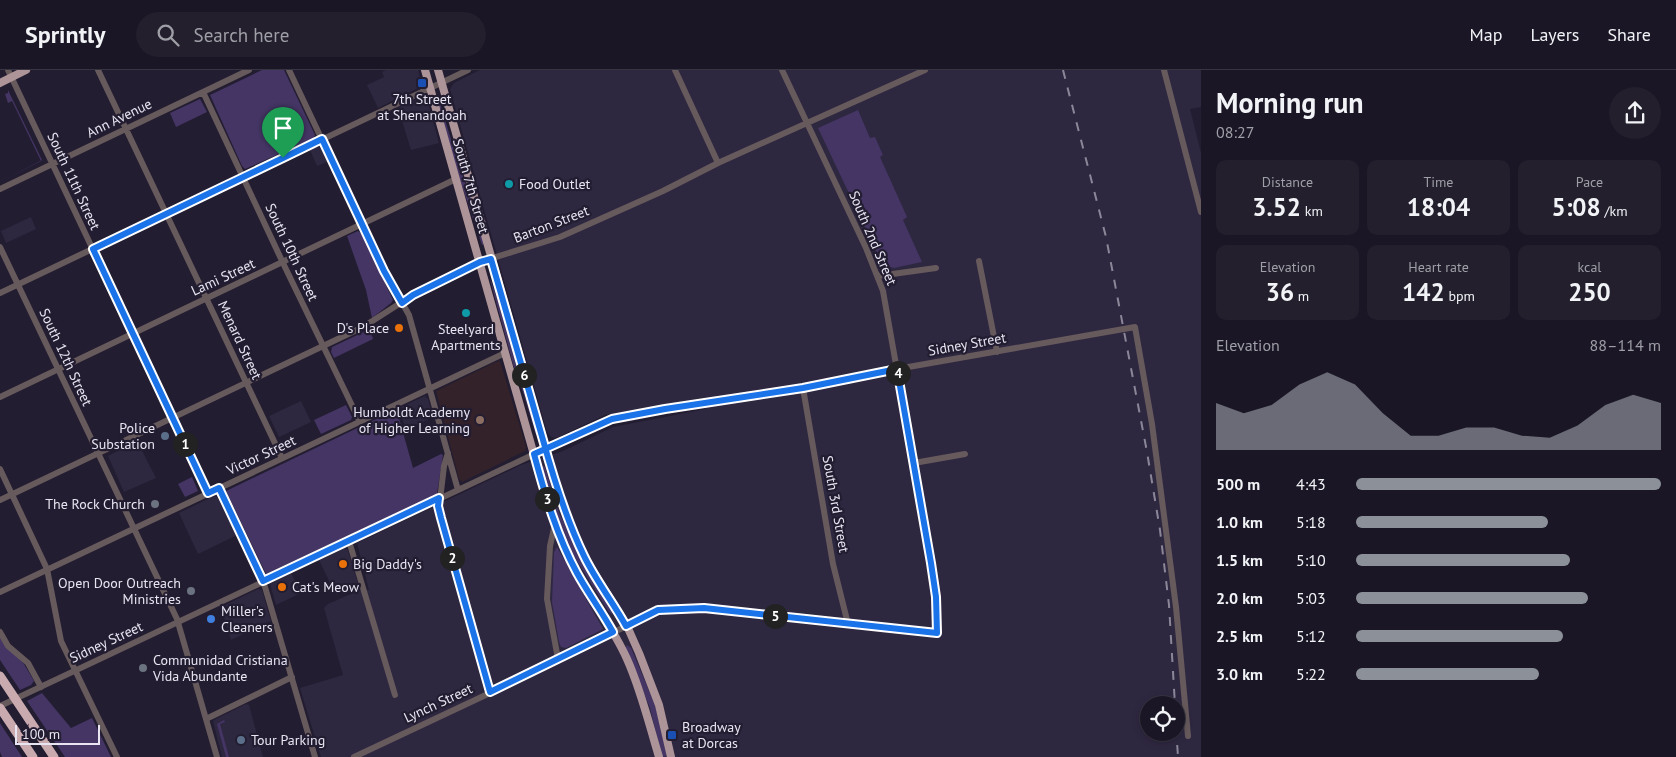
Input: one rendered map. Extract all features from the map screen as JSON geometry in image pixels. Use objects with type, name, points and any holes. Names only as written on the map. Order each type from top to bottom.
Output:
[{"type":"highway","points":[[0,676],[54,757]]},
{"type":"highway","points":[[0,707],[33,757]]},
{"type":"main road","points":[[0,82],[9,74],[26,70]]},
{"type":"main road","name":"South 7th Street","points":[[425,70],[555,524]]},
{"type":"main road","name":"South 7th Street","points":[[438,70],[556,489],[585,558],[626,626],[656,695],[671,757]]},
{"type":"main road","points":[[555,524],[578,574],[627,659],[639,690],[659,757]]},
{"type":"street","name":"Menard Street","points":[[98,70],[282,458]]},
{"type":"street","name":"Ann Avenue","points":[[0,189],[249,70]]},
{"type":"street","points":[[289,70],[384,271],[409,315],[458,490]]},
{"type":"street","points":[[0,293],[468,70]]},
{"type":"street","points":[[675,70],[718,163]]},
{"type":"street","name":"South 2nd Street","points":[[782,70],[883,290],[931,563],[936,597],[937,633]]},
{"type":"street","name":"Barton Street","points":[[0,500],[370,324],[413,295],[480,262],[560,237],[663,191],[718,163],[925,70]]},
{"type":"street","points":[[1164,70],[1201,212]]},
{"type":"street","name":"South 11th Street","points":[[9,74],[208,493]]},
{"type":"street","name":"South 10th Street","points":[[203,92],[360,422]]},
{"type":"street","name":"Lami Street","points":[[0,397],[456,179]]},
{"type":"street","name":"South 12th Street","points":[[0,247],[178,621],[217,757]]},
{"type":"street","points":[[979,261],[997,352]]},
{"type":"street","points":[[878,276],[936,268]]},
{"type":"street","name":"Sidney Street","points":[[0,707],[74,670],[439,498],[612,419],[803,388],[897,369],[1134,327],[1155,444],[1176,607],[1188,736]]},
{"type":"street","name":"Victor Street","points":[[0,592],[505,353]]},
{"type":"street","name":"South 3rd Street","points":[[803,388],[833,564],[848,624]]},
{"type":"street","points":[[448,453],[438,506],[490,692]]},
{"type":"street","points":[[914,463],[965,454]]},
{"type":"street","points":[[0,470],[47,570],[61,641],[117,757]]},
{"type":"street","points":[[219,488],[263,581],[315,757]]},
{"type":"street","name":"South 7th Street","points":[[555,524],[550,546],[547,599],[558,659]]},
{"type":"street","points":[[349,541],[396,695]]},
{"type":"street","name":"Lynch Street","points":[[354,757],[658,610],[704,608],[937,633]]},
{"type":"street","points":[[0,632],[8,646],[28,663],[38,688]]},
{"type":"street","points":[[206,719],[292,677]]},
{"type":"shaded area","points":[[262,70],[284,70],[315,135],[313,139],[245,169],[210,95]]},
{"type":"shaded area","points":[[386,70],[418,70],[422,86],[378,108],[367,85],[384,77],[382,72]]},
{"type":"shaded area","points":[[480,70],[1201,70],[1201,107],[1190,109],[1201,153],[1201,757],[321,757],[300,688],[343,675],[324,608],[328,604],[360,590],[369,590],[357,543],[521,465],[563,451],[613,427],[706,409],[703,398],[605,415],[558,437],[550,436],[547,432],[450,89],[454,83]]},
{"type":"shaded area","points":[[8,90],[41,161],[12,101],[8,103],[5,94],[8,93]]},
{"type":"shaded area","points":[[423,96],[427,99],[439,143],[411,150],[398,108]]},
{"type":"shaded area","points":[[200,99],[207,112],[176,127],[170,113]]},
{"type":"shaded area","points":[[440,103],[471,198],[484,244],[482,245],[460,180],[438,104]]},
{"type":"shaded area","points":[[858,110],[870,138],[875,137],[883,155],[880,157],[907,217],[903,220],[922,262],[894,268],[883,265],[818,128]]},
{"type":"shaded area","points":[[316,147],[321,148],[327,162],[317,166],[310,150]]},
{"type":"shaded area","points":[[31,217],[36,229],[6,243],[1,231]]},
{"type":"shaded area","points":[[358,231],[362,234],[393,300],[372,318],[366,290],[347,236]]},
{"type":"shaded area","points":[[490,280],[510,336],[536,435],[513,364]]},
{"type":"shaded area","points":[[370,329],[373,339],[334,358],[331,352],[332,347]]},
{"type":"shaded area","name":"Humboldt Academy of Higher Learning","points":[[500,361],[526,447],[525,451],[462,482],[459,479],[436,391]]},
{"type":"shaded area","points":[[425,396],[428,399],[433,417],[406,430],[399,408]]},
{"type":"shaded area","points":[[301,401],[311,422],[279,437],[269,416]]},
{"type":"shaded area","points":[[346,405],[352,417],[351,420],[321,434],[314,420]]},
{"type":"shaded area","points":[[395,410],[397,411],[413,468],[441,454],[443,455],[437,494],[266,574],[226,491]]},
{"type":"shaded area","points":[[137,441],[156,478],[124,492],[108,456]]},
{"type":"shaded area","points":[[543,466],[545,467],[559,513],[585,564],[613,610],[612,614],[569,548],[555,512]]},
{"type":"shaded area","points":[[192,477],[198,491],[185,497],[178,484]]},
{"type":"shaded area","points":[[214,496],[217,497],[237,535],[198,554],[179,513]]},
{"type":"shaded area","points":[[557,547],[603,629],[566,648],[561,647],[559,642],[552,602],[554,552]]},
{"type":"shaded area","points":[[345,548],[348,550],[358,584],[336,595],[319,560]]},
{"type":"shaded area","points":[[291,573],[301,593],[276,605],[270,584]]},
{"type":"shaded area","points":[[258,589],[262,590],[271,621],[231,640],[221,607]]},
{"type":"shaded area","points":[[0,637],[24,664],[34,681],[31,685],[20,690],[0,660]]},
{"type":"shaded area","points":[[627,645],[631,648],[655,705],[667,756],[662,757],[650,708],[626,650]]},
{"type":"shaded area","points":[[42,693],[71,728],[92,718],[111,757],[65,757],[27,701]]},
{"type":"shaded area","name":"Tour Parking","points":[[246,704],[249,705],[263,757],[222,757],[213,721]]},
{"type":"shaded area","points":[[224,720],[225,722],[220,724],[229,757],[226,757],[217,724]]},
{"type":"shaded area","points":[[0,723],[22,757],[2,757],[0,752]]},
{"type":"railway","points":[[1063,70],[1106,237],[1147,452],[1160,530],[1169,605],[1174,696]]},
{"type":"railway","points":[[1177,741],[1178,757]]},
{"type":"place","name":"7th Street at Shenandoah","points":[[422,83]]},
{"type":"place","name":"Food Outlet","points":[[509,184]]},
{"type":"place","name":"Steelyard Apartments","points":[[466,313]]},
{"type":"place","name":"D's Place","points":[[399,328]]},
{"type":"place","name":"Humboldt Academy of Higher Learning","points":[[480,420]]},
{"type":"place","name":"Police Substation","points":[[165,436]]},
{"type":"place","name":"The Rock Church","points":[[155,504]]},
{"type":"place","name":"Big Daddy's","points":[[343,564]]},
{"type":"place","name":"Cat's Meow","points":[[282,587]]},
{"type":"place","name":"Open Door Outreach Ministries","points":[[191,591]]},
{"type":"place","name":"Miller's Cleaners","points":[[211,619]]},
{"type":"place","name":"Communidad Cristiana Vida Abundante","points":[[143,668]]},
{"type":"place","name":"Broadway at Dorcas","points":[[672,735]]},
{"type":"place","name":"Tour Parking","points":[[241,740]]},
{"type":"route","points":[[283,158],[93,249],[208,493],[219,488],[263,581],[439,498],[438,506],[441,518],[490,692],[613,632],[585,587],[565,548],[546,498],[534,454],[545,449],[612,419],[803,388],[897,369],[931,563],[936,597],[937,633],[704,608],[658,610],[626,626],[585,558],[565,514],[545,449],[491,259],[480,262],[413,295],[402,303],[384,271],[322,139],[283,158]]}]
